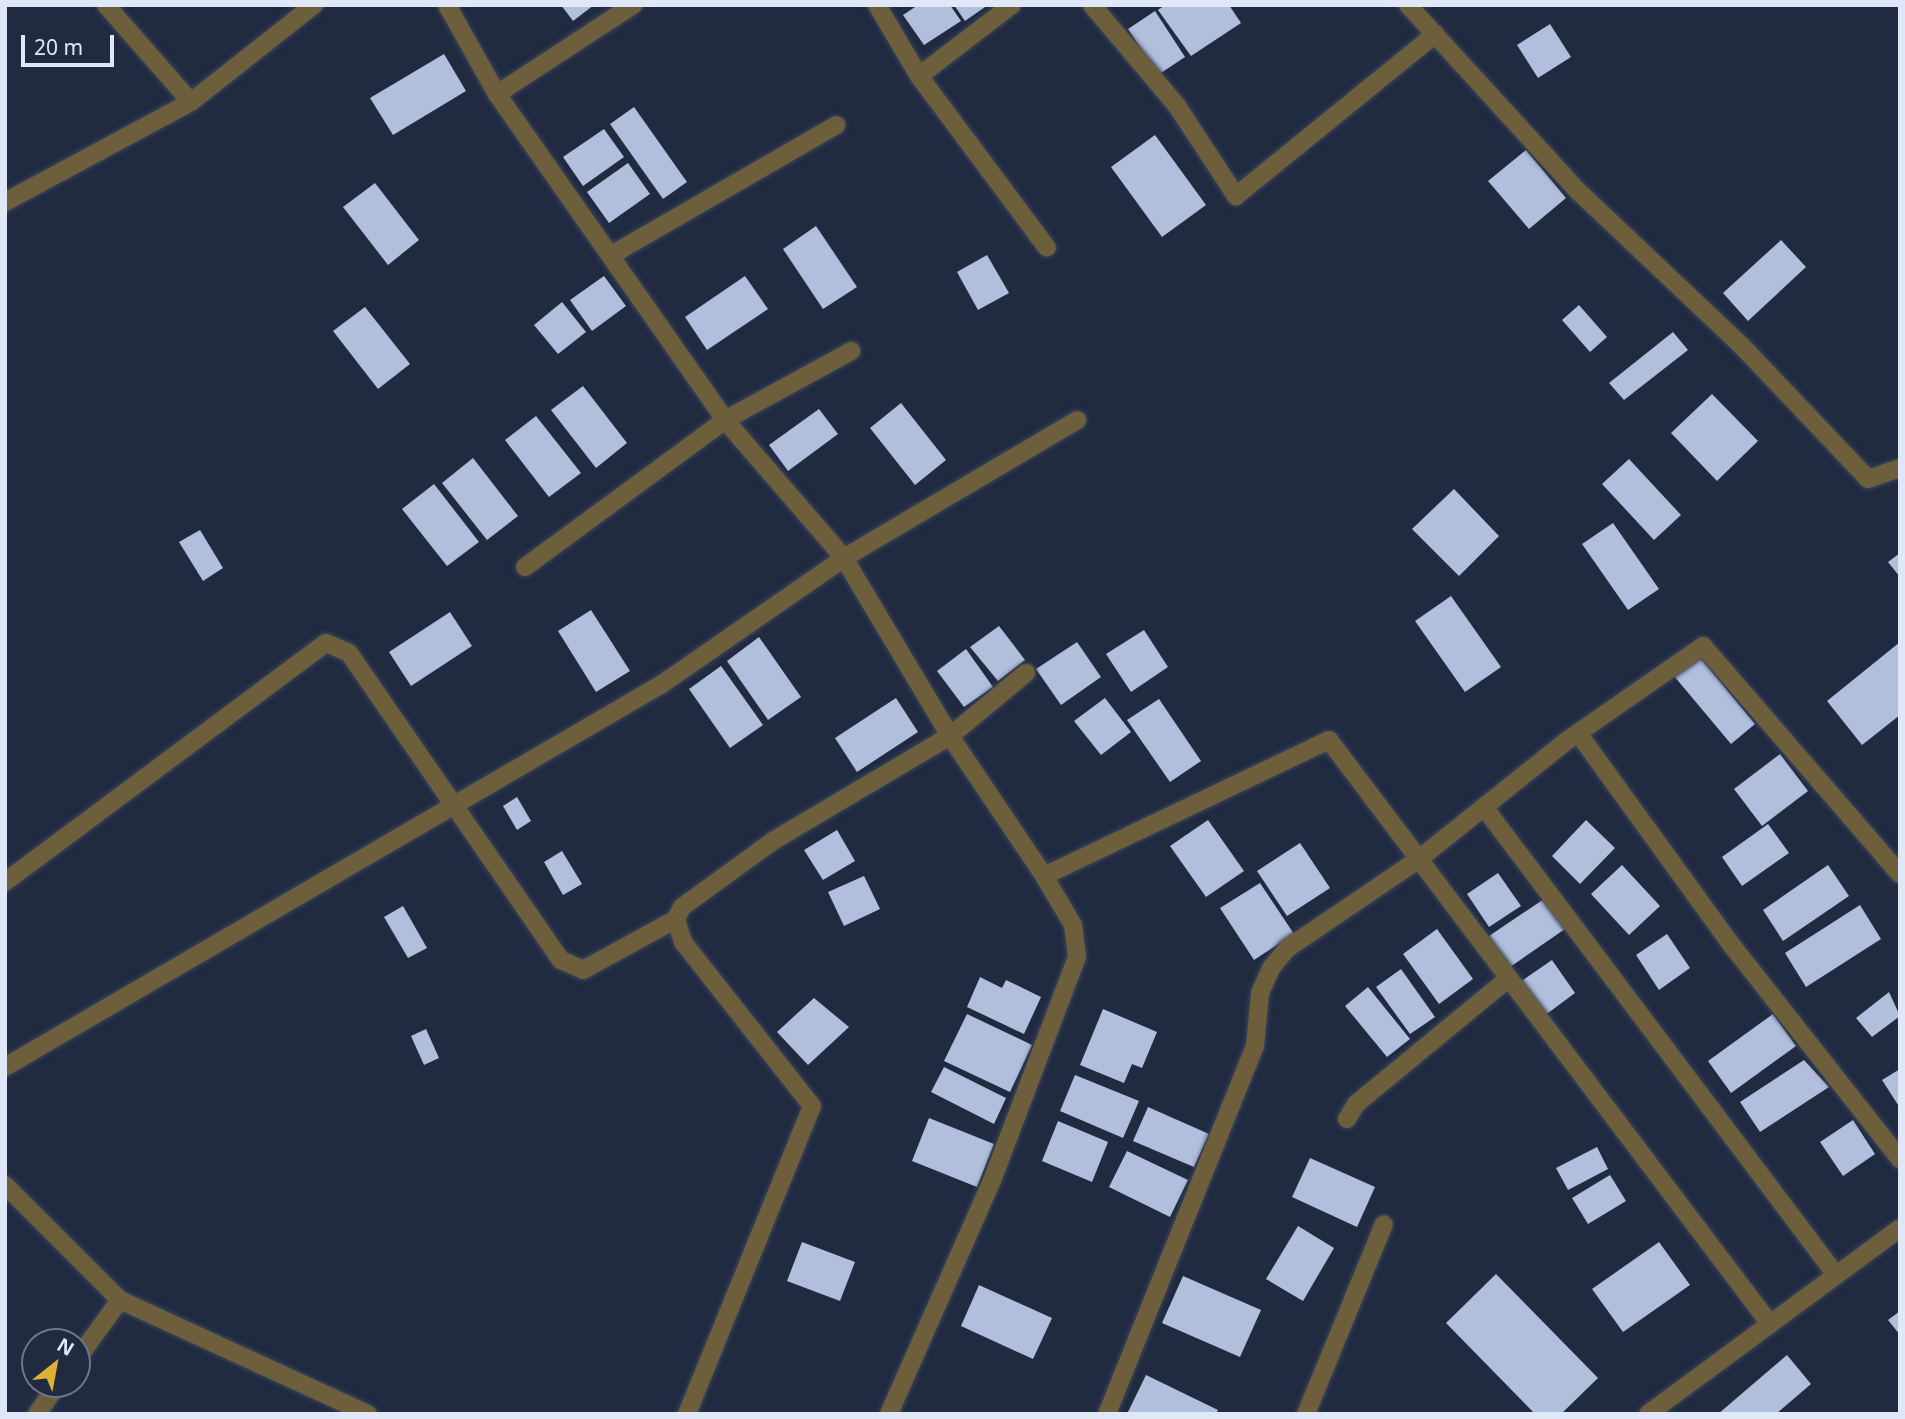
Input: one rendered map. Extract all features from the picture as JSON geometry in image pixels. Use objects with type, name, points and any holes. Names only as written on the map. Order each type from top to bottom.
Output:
[{"type":"street","points":[[106,5],[191,102]]},
{"type":"street","points":[[5,202],[191,102],[314,5]]},
{"type":"street","points":[[447,5],[497,94],[613,254],[725,419],[844,558],[950,736],[1044,876],[1073,925],[1077,957],[993,1178],[889,1414]]},
{"type":"street","points":[[497,94],[633,5]]},
{"type":"street","points":[[877,5],[919,76],[1047,248]]},
{"type":"street","points":[[919,76],[1012,5]]},
{"type":"street","points":[[1092,5],[1177,106],[1236,196],[1435,34]]},
{"type":"street","points":[[1408,5],[1579,192],[1740,344],[1868,479],[1900,468]]},
{"type":"street","points":[[613,254],[836,125]]},
{"type":"street","points":[[525,567],[725,419],[851,351]]},
{"type":"street","points":[[5,1066],[454,800],[662,684],[844,558],[1077,420]]},
{"type":"street","points":[[5,883],[326,643],[349,653],[572,968],[583,970],[676,919],[682,908],[773,841],[950,736],[1026,673]]},
{"type":"street","points":[[1107,1414],[1255,1046],[1260,993],[1271,968],[1288,948],[1419,859],[1578,733],[1703,646],[1900,874]]},
{"type":"street","points":[[1578,733],[1730,943],[1900,1159]]},
{"type":"street","points":[[1044,876],[1329,740],[1770,1324]]},
{"type":"street","points":[[1484,807],[1836,1275]]},
{"type":"street","points":[[676,919],[683,942],[812,1106],[687,1414]]},
{"type":"street","points":[[1347,1119],[1356,1104],[1509,978]]},
{"type":"street","points":[[5,1185],[120,1300],[368,1414]]},
{"type":"street","points":[[1306,1414],[1384,1224]]},
{"type":"street","points":[[1648,1414],[1900,1228]]},
{"type":"street","points":[[91,1340],[120,1300]]},
{"type":"street","points":[[37,1414],[48,1398]]},
{"type":"building","points":[[561,5],[594,5],[573,21]]},
{"type":"building","points":[[918,5],[950,5],[961,21],[924,45],[903,15]]},
{"type":"building","points":[[954,5],[988,5],[965,21]]},
{"type":"building","points":[[1165,5],[1229,5],[1241,23],[1191,56],[1158,10]]},
{"type":"building","points":[[1155,11],[1185,57],[1158,75],[1128,29]]},
{"type":"building","points":[[1550,24],[1571,57],[1538,78],[1517,45]]},
{"type":"building","points":[[444,54],[466,91],[393,135],[370,98]]},
{"type":"building","points":[[634,107],[687,182],[663,199],[610,124]]},
{"type":"building","points":[[604,129],[624,157],[583,186],[563,157]]},
{"type":"building","points":[[1155,135],[1206,205],[1162,237],[1111,167]]},
{"type":"building","points":[[1526,150],[1566,198],[1529,229],[1488,181]]},
{"type":"building","points":[[628,163],[650,194],[609,223],[587,192]]},
{"type":"building","points":[[375,183],[419,240],[388,265],[343,207]]},
{"type":"building","points":[[816,226],[857,287],[823,309],[783,249]]},
{"type":"building","points":[[1781,240],[1806,267],[1748,321],[1723,293]]},
{"type":"building","points":[[987,255],[1009,293],[978,310],[957,272]]},
{"type":"building","points":[[604,276],[626,306],[592,331],[570,300]]},
{"type":"building","points":[[745,276],[768,309],[707,350],[685,317]]},
{"type":"building","points":[[562,302],[586,332],[558,354],[534,325]]},
{"type":"building","points":[[1579,305],[1607,337],[1590,352],[1562,320]]},
{"type":"building","points":[[365,307],[410,364],[378,389],[333,331]]},
{"type":"building","points":[[1673,332],[1688,350],[1624,400],[1609,383]]},
{"type":"building","points":[[583,386],[627,443],[596,468],[551,410]]},
{"type":"building","points":[[1712,394],[1758,441],[1717,481],[1671,433]]},
{"type":"building","points":[[901,403],[946,460],[915,485],[870,428]]},
{"type":"building","points":[[819,409],[838,434],[788,471],[769,445]]},
{"type":"building","points":[[536,416],[581,473],[549,497],[505,440]]},
{"type":"building","points":[[473,458],[518,516],[487,540],[442,483]]},
{"type":"building","points":[[1629,459],[1681,515],[1654,540],[1602,484]]},
{"type":"building","points":[[434,484],[479,542],[447,566],[402,509]]},
{"type":"building","points":[[1454,489],[1499,536],[1459,576],[1412,529]]},
{"type":"building","points":[[1613,523],[1659,589],[1628,610],[1582,544]]},
{"type":"building","points":[[200,530],[223,568],[203,581],[179,542]]},
{"type":"building","points":[[1900,553],[1900,577],[1888,562]]},
{"type":"building","points":[[1451,596],[1501,667],[1465,692],[1415,621]]},
{"type":"building","points":[[591,610],[630,671],[596,692],[558,631]]},
{"type":"building","points":[[450,612],[472,646],[411,686],[389,652]]},
{"type":"building","points":[[999,626],[1025,660],[998,681],[970,647]]},
{"type":"building","points":[[1144,630],[1168,667],[1131,692],[1106,654]]},
{"type":"building","points":[[759,637],[801,697],[768,720],[727,661]]},
{"type":"building","points":[[1077,642],[1101,677],[1061,705],[1036,669]]},
{"type":"building","points":[[1900,642],[1900,715],[1862,745],[1827,701]]},
{"type":"building","points":[[966,649],[993,687],[964,707],[937,671]]},
{"type":"building","points":[[1699,656],[1755,724],[1731,744],[1674,676]]},
{"type":"building","points":[[721,666],[763,725],[730,748],[689,689]]},
{"type":"building","points":[[896,698],[918,732],[857,772],[835,738]]},
{"type":"building","points":[[1105,698],[1131,732],[1101,755],[1074,721]]},
{"type":"building","points":[[1159,699],[1201,761],[1170,782],[1127,720]]},
{"type":"building","points":[[1780,754],[1808,791],[1762,826],[1734,789]]},
{"type":"building","points":[[517,797],[531,821],[517,830],[503,806]]},
{"type":"building","points":[[1208,820],[1244,871],[1206,897],[1170,846]]},
{"type":"building","points":[[1586,820],[1615,848],[1580,884],[1552,856]]},
{"type":"building","points":[[1768,824],[1789,853],[1742,886],[1722,857]]},
{"type":"building","points":[[837,830],[855,861],[823,880],[804,850]]},
{"type":"building","points":[[1300,843],[1330,888],[1287,916],[1257,871]]},
{"type":"building","points":[[562,851],[582,884],[563,895],[544,862]]},
{"type":"building","points":[[1622,865],[1660,906],[1629,935],[1591,894]]},
{"type":"building","points":[[1828,865],[1849,896],[1783,941],[1763,910]]},
{"type":"building","points":[[1498,873],[1521,906],[1489,927],[1467,894]]},
{"type":"building","points":[[864,876],[880,909],[844,926],[828,892]]},
{"type":"building","points":[[1260,883],[1294,934],[1254,960],[1220,908]]},
{"type":"building","points":[[1544,899],[1565,929],[1510,967],[1489,936]]},
{"type":"building","points":[[1860,905],[1881,939],[1806,987],[1785,953]]},
{"type":"building","points":[[403,906],[427,948],[408,958],[384,917]]},
{"type":"building","points":[[1437,929],[1473,979],[1439,1004],[1403,954]]},
{"type":"building","points":[[1667,934],[1690,968],[1659,990],[1636,955]]},
{"type":"building","points":[[1552,960],[1575,993],[1544,1016],[1520,982]]},
{"type":"building","points":[[1401,969],[1435,1017],[1410,1034],[1376,987]]},
{"type":"building","points":[[980,977],[1002,988],[1006,980],[1041,997],[1024,1034],[967,1007]]},
{"type":"building","points":[[1368,987],[1410,1039],[1387,1057],[1345,1006]]},
{"type":"building","points":[[1889,992],[1900,1016],[1872,1037],[1856,1018]]},
{"type":"building","points":[[814,998],[849,1027],[808,1065],[777,1032]]},
{"type":"building","points":[[1103,1009],[1157,1032],[1142,1068],[1132,1064],[1124,1083],[1080,1065]]},
{"type":"building","points":[[967,1014],[1032,1045],[1010,1092],[944,1061]]},
{"type":"building","points":[[1773,1014],[1796,1046],[1731,1093],[1708,1061]]},
{"type":"building","points":[[426,1029],[439,1058],[424,1065],[411,1036]]},
{"type":"building","points":[[1804,1060],[1829,1087],[1760,1132],[1740,1102]]},
{"type":"building","points":[[944,1067],[1006,1098],[994,1124],[931,1092]]},
{"type":"building","points":[[1900,1069],[1900,1108],[1882,1080]]},
{"type":"building","points":[[1075,1075],[1139,1101],[1123,1138],[1060,1111]]},
{"type":"building","points":[[1148,1107],[1209,1134],[1194,1167],[1133,1141]]},
{"type":"building","points":[[929,1118],[994,1144],[977,1187],[912,1161]]},
{"type":"building","points":[[1853,1120],[1875,1154],[1843,1176],[1820,1142]]},
{"type":"building","points":[[1058,1121],[1108,1142],[1092,1182],[1042,1161]]},
{"type":"building","points":[[1597,1147],[1608,1169],[1568,1190],[1556,1168]]},
{"type":"building","points":[[1127,1151],[1188,1180],[1170,1217],[1109,1187]]},
{"type":"building","points":[[1310,1158],[1375,1187],[1357,1227],[1292,1197]]},
{"type":"building","points":[[1610,1175],[1626,1201],[1588,1224],[1572,1198]]},
{"type":"building","points":[[1298,1226],[1334,1248],[1303,1301],[1266,1279]]},
{"type":"building","points":[[802,1242],[855,1262],[840,1301],[787,1281]]},
{"type":"building","points":[[1659,1242],[1690,1285],[1623,1332],[1592,1289]]},
{"type":"building","points":[[1496,1274],[1598,1378],[1561,1414],[1535,1414],[1446,1323]]},
{"type":"building","points":[[1183,1276],[1261,1310],[1240,1357],[1162,1323]]},
{"type":"building","points":[[979,1285],[1052,1318],[1033,1359],[961,1326]]},
{"type":"building","points":[[1900,1311],[1900,1335],[1888,1320]]},
{"type":"building","points":[[1787,1355],[1811,1384],[1776,1414],[1718,1414]]},
{"type":"building","points":[[1146,1375],[1218,1410],[1216,1414],[1127,1414]]}]
